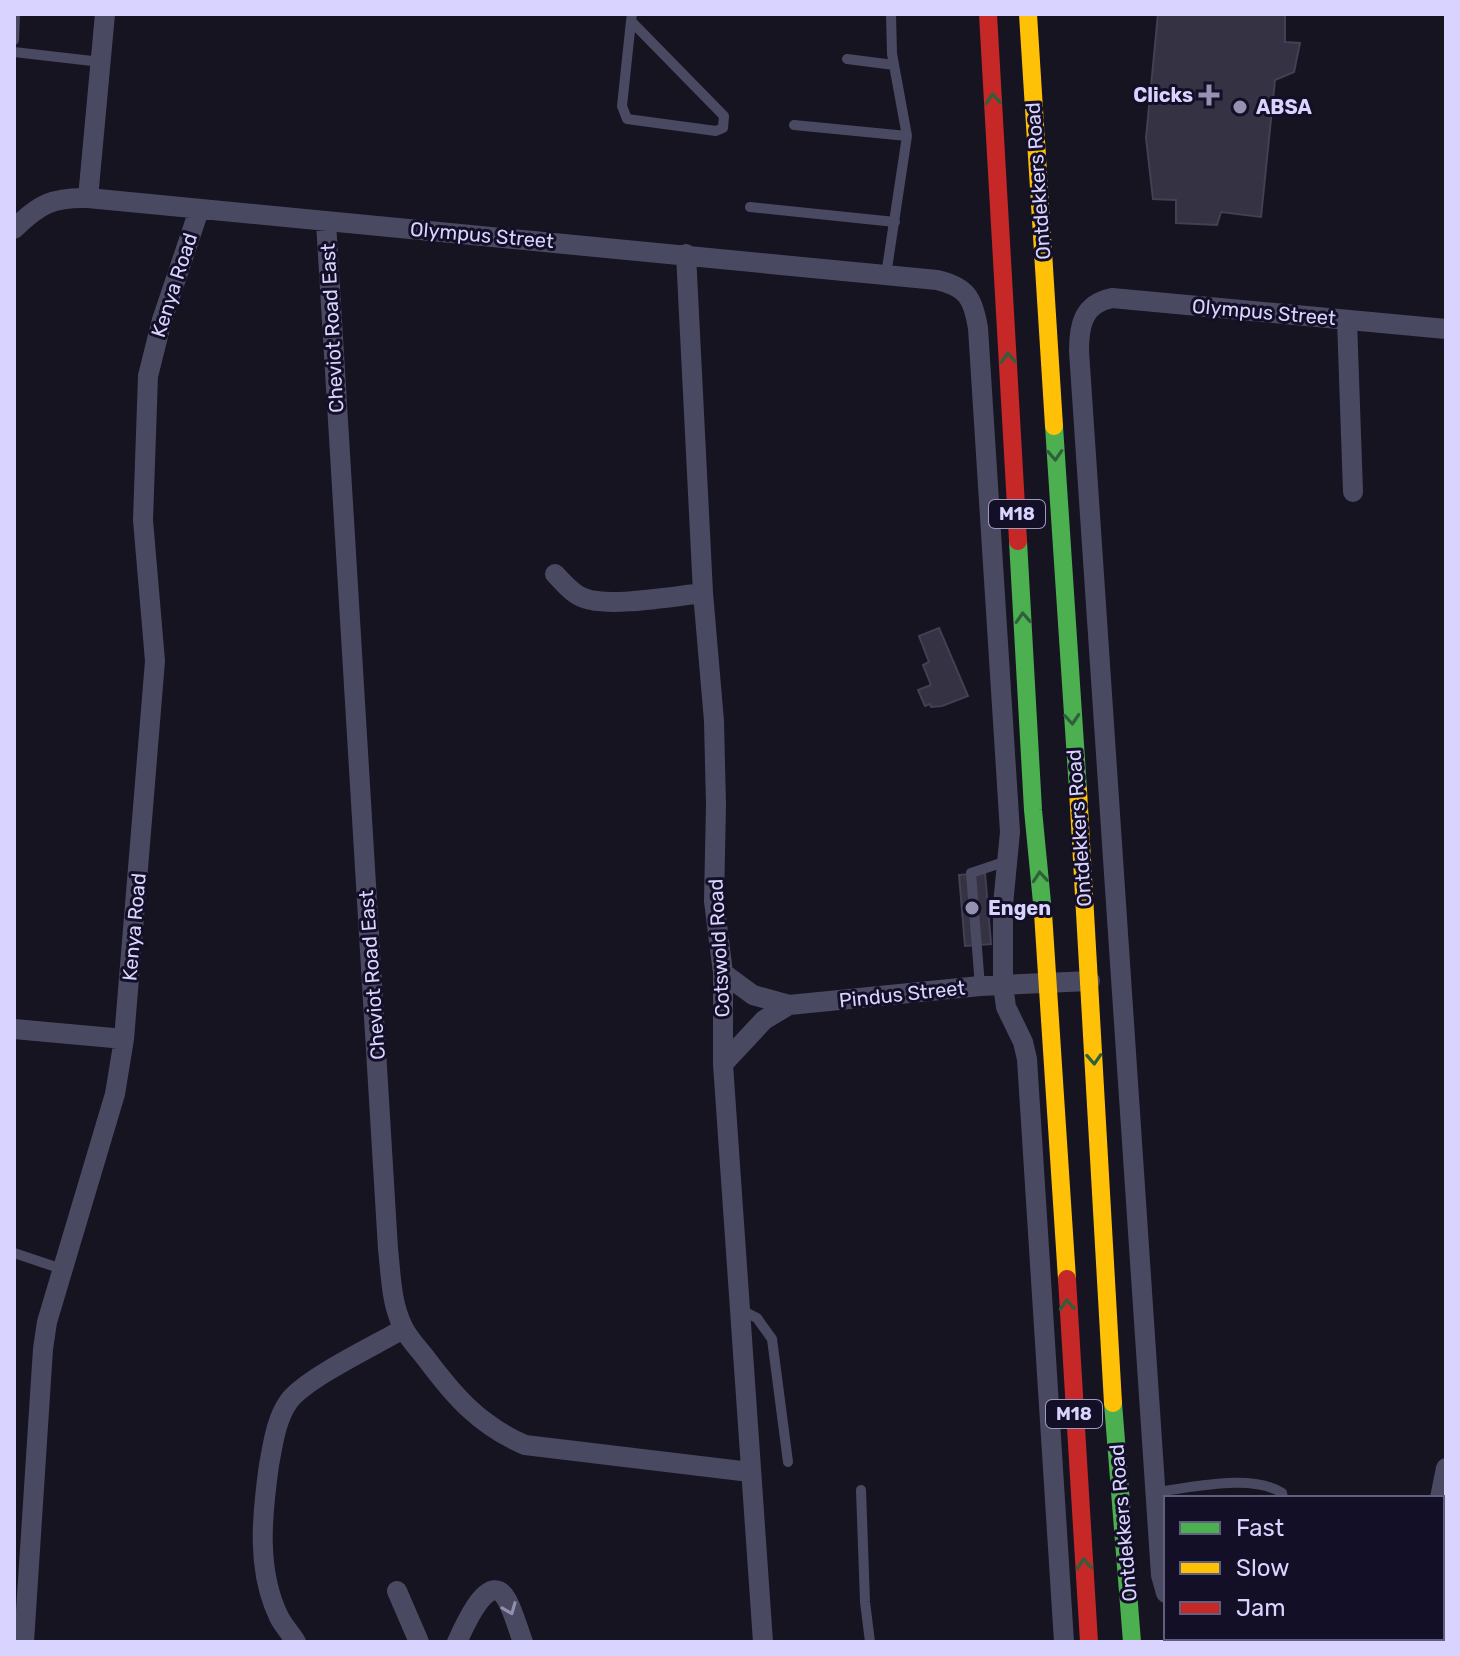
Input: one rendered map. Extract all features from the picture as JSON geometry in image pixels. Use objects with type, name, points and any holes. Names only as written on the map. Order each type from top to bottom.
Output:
[{"type":"main road","name":"Ontdekkers Road","points":[[988,14],[1033,810],[1049,983],[1089,1642]]},
{"type":"main road","name":"Ontdekkers Road","points":[[1028,14],[1090,981],[1112,1389],[1132,1642]]},
{"type":"street","points":[[88,198],[105,14]]},
{"type":"street","name":"Olympus Street","points":[[14,229],[28,214],[53,200],[63,197],[88,198],[686,254],[937,280],[959,287],[973,304],[978,328],[1010,832],[1007,861]]},
{"type":"street","name":"Kenya Road","points":[[24,1642],[43,1349],[50,1310],[115,1094],[124,1039],[155,661],[143,520],[148,376],[159,330],[199,210]]},
{"type":"street","name":"Cheviot Road East","points":[[326,222],[388,1249],[393,1297],[403,1329],[468,1409],[498,1433],[525,1445],[750,1472]]},
{"type":"street","name":"Cotswold Road","points":[[686,254],[703,593],[714,721],[714,901],[723,973],[723,1064],[763,1642]]},
{"type":"street","name":"Olympus Street","points":[[1086,312],[1093,304],[1112,298],[1446,329]]},
{"type":"street","name":"Ontdekkers Road","points":[[1086,312],[1080,326],[1079,351],[1164,1586]]},
{"type":"street","points":[[1347,320],[1353,492]]},
{"type":"street","points":[[555,574],[574,593],[587,600],[607,602],[703,593]]},
{"type":"street","points":[[1007,861],[1003,905],[1003,985],[1006,1007],[1023,1042],[1027,1059],[1064,1642]]},
{"type":"street","name":"Pindus Street","points":[[723,973],[753,995],[789,1005],[980,986],[1090,981]]},
{"type":"street","points":[[723,1064],[764,1020],[789,1005]]},
{"type":"street","points":[[14,1029],[124,1039]]},
{"type":"street","points":[[296,1642],[279,1616],[265,1570],[262,1525],[273,1441],[280,1419],[290,1400],[309,1383],[403,1329]]},
{"type":"street","points":[[1440,1496],[1446,1468]]},
{"type":"street","points":[[397,1591],[419,1642]]},
{"type":"street","points":[[457,1642],[476,1603],[490,1592],[497,1591],[506,1597],[523,1642]]},
{"type":"lane","points":[[14,40],[15,14]]},
{"type":"lane","points":[[886,275],[907,136],[894,65],[890,15]]},
{"type":"lane","points":[[631,18],[724,116],[723,128],[716,131],[627,119],[622,106],[631,18]]},
{"type":"lane","points":[[14,52],[101,62]]},
{"type":"lane","points":[[847,59],[894,65]]},
{"type":"lane","points":[[794,125],[907,136]]},
{"type":"lane","points":[[750,207],[895,222]]},
{"type":"lane","points":[[980,986],[971,873],[1007,861]]},
{"type":"lane","points":[[14,1253],[62,1269]]},
{"type":"lane","points":[[739,1309],[757,1318],[772,1339],[788,1462]]},
{"type":"lane","points":[[1156,1492],[1225,1483],[1276,1489],[1283,1496]]},
{"type":"lane","points":[[861,1490],[865,1602],[870,1642]]},
{"type":"building","points":[[1158,14],[1285,14],[1285,42],[1300,43],[1294,72],[1275,80],[1261,217],[1221,212],[1217,225],[1176,223],[1176,200],[1153,199],[1146,138]]},
{"type":"building","points":[[939,628],[968,696],[931,707],[930,704],[925,706],[918,690],[931,685],[923,665],[929,662],[919,636]]},
{"type":"building","points":[[985,873],[991,944],[965,946],[959,875]]},
{"type":"traffic: fast","points":[[1054,426],[1078,790]]},
{"type":"traffic: fast","points":[[1018,541],[1033,810],[1043,913]]},
{"type":"traffic: fast","points":[[1113,1403],[1132,1642]]},
{"type":"traffic: slow","points":[[1028,14],[1054,426]]},
{"type":"traffic: slow","points":[[1078,790],[1113,1403]]},
{"type":"traffic: slow","points":[[1043,913],[1067,1279]]},
{"type":"traffic: jam","points":[[988,14],[1018,541]]},
{"type":"traffic: jam","points":[[1067,1279],[1089,1642]]},
{"type":"place","name":"Clicks","points":[[1209,95]]},
{"type":"place","name":"ABSA","points":[[1240,107]]},
{"type":"place","name":"Engen","points":[[972,908]]}]
